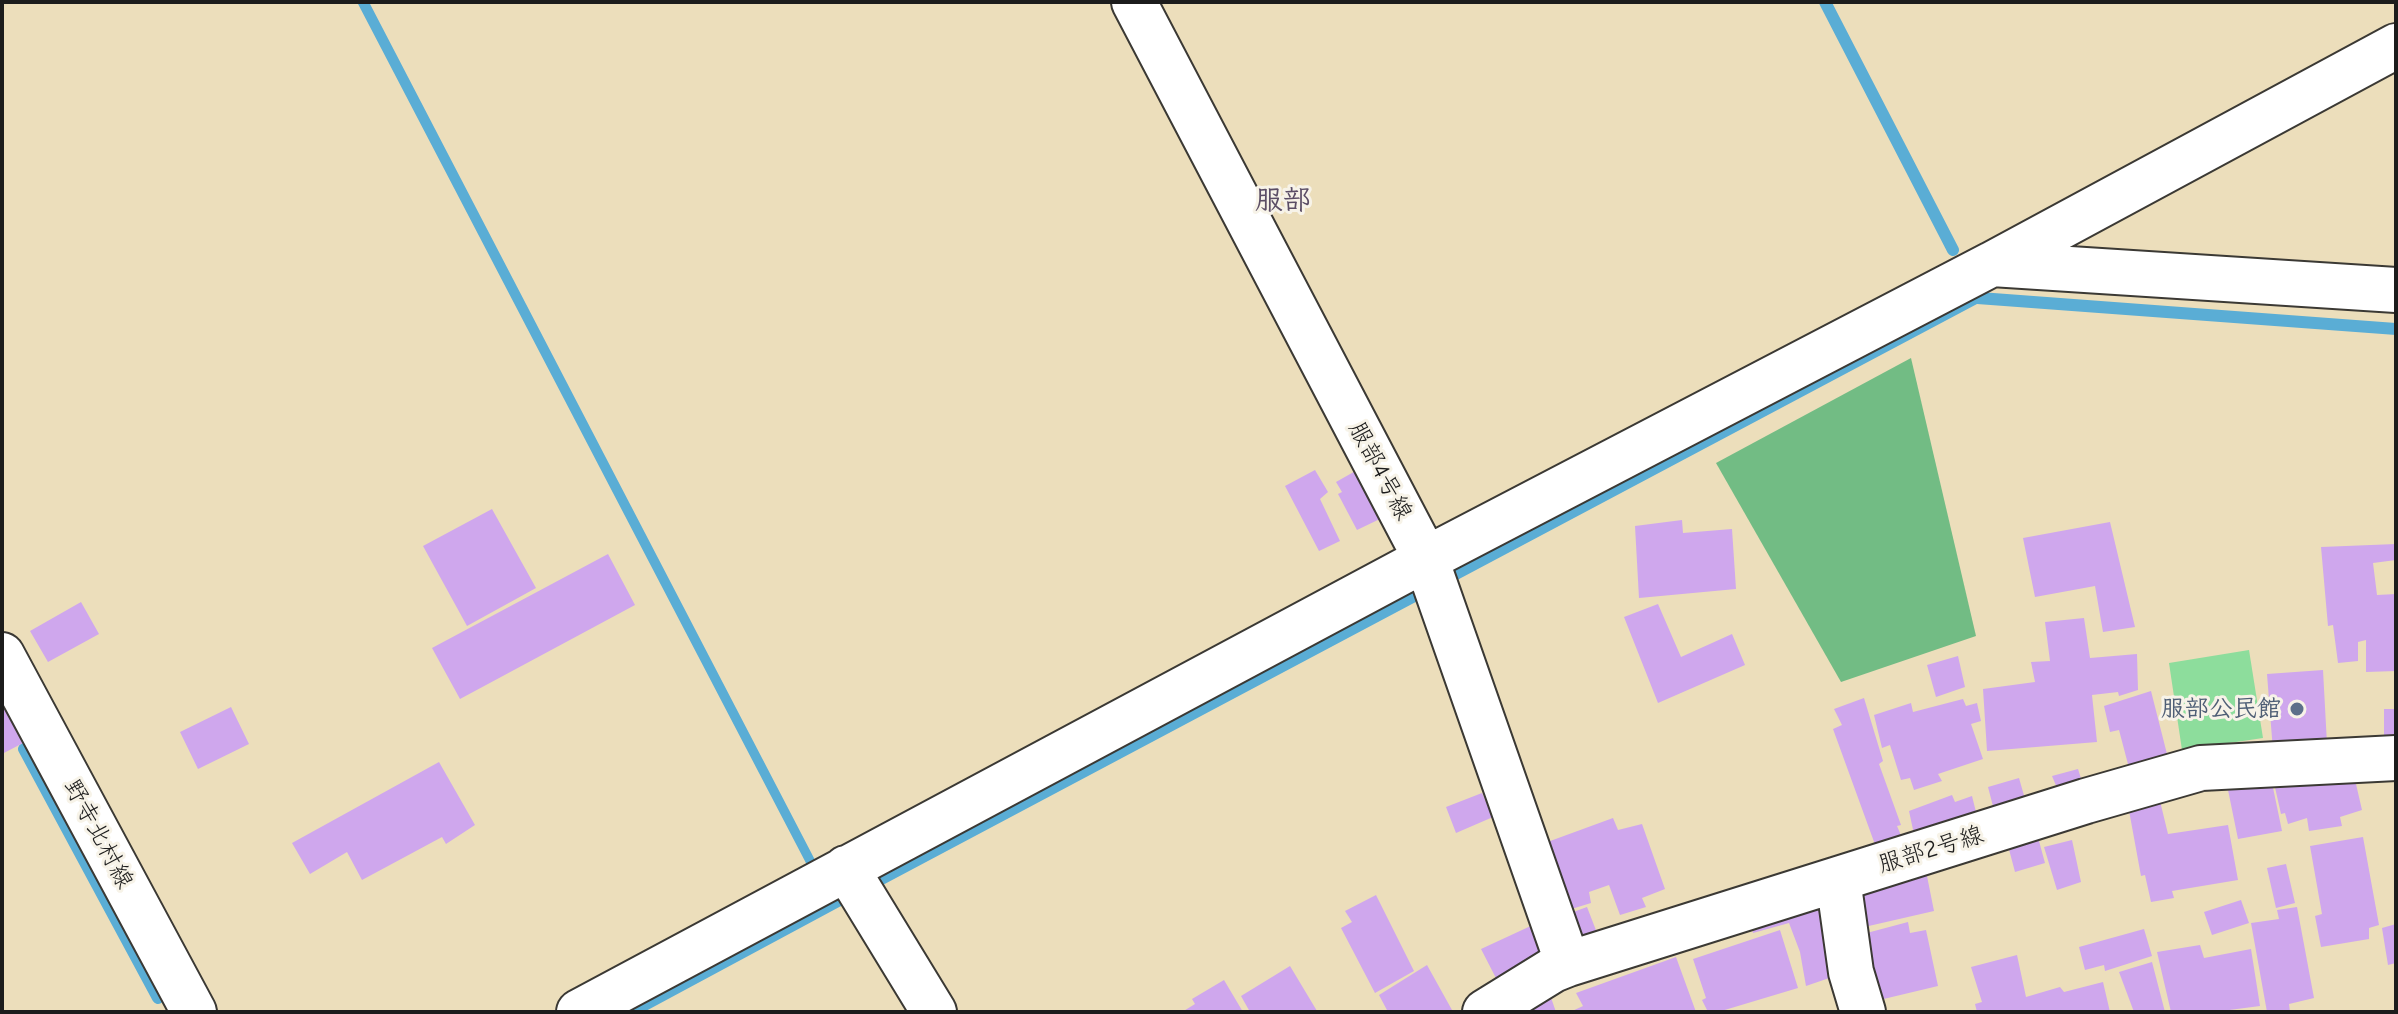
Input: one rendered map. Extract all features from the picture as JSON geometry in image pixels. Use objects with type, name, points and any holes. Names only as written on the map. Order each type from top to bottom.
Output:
[{"type":"street","name":"服部4号線","points":[[1134,2],[1426,559],[1568,964]]},
{"type":"street","points":[[579,1012],[1426,559],[1992,264],[2396,46]]},
{"type":"street","points":[[1992,264],[2396,290]]},
{"type":"street","name":"野寺北村線","points":[[2,655],[187,1010]]},
{"type":"street","name":"服部2号線","points":[[1493,1010],[1553,970],[1568,964],[2201,768],[2396,758]]},
{"type":"street","points":[[846,868],[934,1012]]},
{"type":"street","points":[[1838,879],[1851,972],[1863,1012]]},
{"type":"green space","points":[[1911,358],[1976,636],[1841,682],[1716,463]]},
{"type":"green space","points":[[2249,650],[2263,738],[2182,750],[2169,663]]},
{"type":"water","points":[[357,2],[369,2],[815,860],[807,865]]},
{"type":"water","points":[[1980,292],[2396,323],[2396,335],[1977,304],[879,887],[870,871],[1418,579],[1455,570]]},
{"type":"water","points":[[841,894],[843,905],[644,1012],[622,1012]]},
{"type":"building","points":[[1359,469],[1384,517],[1357,530],[1338,494],[1342,492],[1336,482]]},
{"type":"building","points":[[1315,470],[1328,492],[1320,499],[1340,541],[1319,551],[1285,486]]},
{"type":"building","points":[[492,509],[536,588],[467,626],[423,546]]},
{"type":"building","points":[[1682,520],[1683,533],[1732,529],[1736,589],[1639,598],[1635,526]]},
{"type":"building","points":[[2110,522],[2135,627],[2103,632],[2095,586],[2035,597],[2023,538]]},
{"type":"building","points":[[2396,544],[2396,560],[2373,563],[2377,595],[2396,594],[2396,671],[2366,672],[2366,640],[2358,642],[2358,661],[2338,663],[2333,625],[2328,626],[2321,547]]},
{"type":"building","points":[[608,554],[635,605],[460,699],[432,648]]},
{"type":"building","points":[[81,602],[99,634],[48,662],[30,631]]},
{"type":"building","points":[[1658,604],[1681,657],[1732,634],[1745,665],[1658,703],[1624,617]]},
{"type":"building","points":[[2084,618],[2090,658],[2137,654],[2138,690],[2119,696],[2118,692],[2092,695],[2097,742],[1987,751],[1983,689],[2035,682],[2031,662],[2050,661],[2045,622]]},
{"type":"building","points":[[1958,656],[1965,687],[1936,697],[1927,665]]},
{"type":"building","name":"服部公民館","points":[[2323,670],[2327,744],[2273,751],[2267,674]]},
{"type":"building","points":[[2151,691],[2168,758],[2129,768],[2119,730],[2110,732],[2104,706]]},
{"type":"building","points":[[1864,698],[1883,761],[1879,764],[1901,825],[1897,826],[1903,840],[1877,850],[1833,729],[1842,725],[1834,709]]},
{"type":"building","points":[[1963,699],[1966,706],[1977,703],[1981,721],[1971,724],[1983,759],[1938,774],[1942,781],[1914,790],[1910,778],[1901,780],[1890,745],[1882,748],[1874,715],[1911,703],[1913,712]]},
{"type":"building","points":[[231,707],[249,744],[198,769],[180,732]]},
{"type":"building","points":[[2,708],[25,742],[2,754]]},
{"type":"building","points":[[2384,709],[2396,709],[2396,747],[2384,747]]},
{"type":"building","points":[[439,762],[475,825],[446,844],[442,837],[362,880],[347,852],[310,874],[292,843]]},
{"type":"building","points":[[2078,769],[2084,788],[2060,795],[2052,776]]},
{"type":"building","points":[[2353,771],[2362,810],[2340,817],[2342,826],[2309,831],[2307,818],[2288,824],[2285,813],[2281,814],[2274,783]]},
{"type":"building","points":[[2019,778],[2027,806],[1995,814],[1988,787]]},
{"type":"building","points":[[2271,778],[2282,831],[2238,839],[2227,785]]},
{"type":"building","points":[[1482,793],[1493,817],[1456,833],[1446,807]]},
{"type":"building","points":[[1952,795],[1955,802],[1972,796],[1978,820],[1915,839],[1909,811]]},
{"type":"building","points":[[2160,801],[2168,834],[2228,825],[2238,880],[2172,891],[2174,898],[2151,902],[2145,875],[2141,876],[2128,805]]},
{"type":"building","points":[[1613,818],[1618,830],[1642,824],[1665,889],[1642,898],[1646,907],[1620,915],[1609,885],[1589,892],[1591,903],[1565,911],[1542,844]]},
{"type":"building","points":[[2036,830],[2045,863],[2015,872],[2006,838]]},
{"type":"building","points":[[2363,837],[2379,925],[2369,928],[2369,939],[2321,947],[2315,916],[2322,914],[2310,846]]},
{"type":"building","points":[[2072,840],[2081,882],[2057,890],[2044,847]]},
{"type":"building","points":[[2286,864],[2295,903],[2276,908],[2267,868]]},
{"type":"building","points":[[1926,871],[1934,911],[1860,928],[1852,889]]},
{"type":"building","points":[[1376,895],[1414,971],[1375,993],[1341,928],[1352,922],[1345,911]]},
{"type":"building","points":[[1824,896],[1838,975],[1806,986],[1800,952],[1789,923],[1753,933],[1750,917]]},
{"type":"building","points":[[2241,900],[2249,923],[2212,935],[2204,912]]},
{"type":"building","points":[[1587,907],[1599,938],[1577,946],[1565,915]]},
{"type":"building","points":[[2297,907],[2314,998],[2289,1004],[2290,1012],[2267,1012],[2251,923],[2279,919],[2277,910]]},
{"type":"building","points":[[1908,922],[1910,933],[1926,930],[1938,986],[1871,1002],[1863,934]]},
{"type":"building","points":[[1535,924],[1551,957],[1498,982],[1481,949]]},
{"type":"building","points":[[2396,924],[2396,963],[2388,965],[2382,928]]},
{"type":"building","points":[[2144,929],[2152,956],[2105,971],[2104,965],[2085,970],[2079,947]]},
{"type":"building","points":[[1780,930],[1798,988],[1718,1012],[1708,1012],[1702,1000],[1706,998],[1693,959]]},
{"type":"building","points":[[2200,945],[2204,958],[2251,949],[2260,1006],[2214,1012],[2171,1012],[2157,952]]},
{"type":"building","points":[[2017,955],[2026,997],[2060,987],[2064,992],[2103,982],[2110,1012],[1977,1012],[1975,1004],[1982,1002],[1971,967]]},
{"type":"building","points":[[1676,957],[1696,1012],[1570,1012],[1583,1006],[1576,993]]},
{"type":"building","points":[[2152,962],[2165,1012],[2134,1012],[2119,972]]},
{"type":"building","points":[[1427,965],[1452,1010],[1388,1012],[1379,995]]},
{"type":"building","points":[[1290,966],[1317,1011],[1250,1012],[1241,996]]},
{"type":"building","points":[[1224,980],[1243,1012],[1182,1012],[1195,1004],[1192,999]]},
{"type":"building","points":[[1549,992],[1556,1012],[1520,1012]]},
{"type":"waterway","points":[[1825,2],[1953,250]]},
{"type":"waterway","points":[[24,749],[158,998]]},
{"type":"place","name":"服部公民館","points":[[2297,709]]},
{"type":"district","name":"服部","points":[[1283,201]]}]
